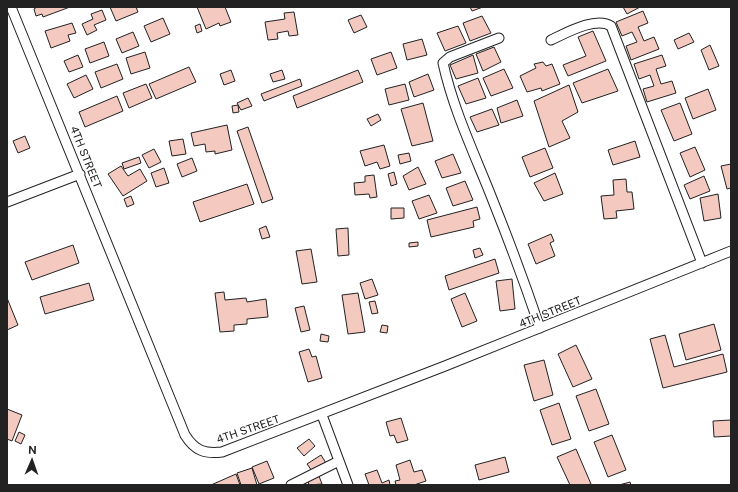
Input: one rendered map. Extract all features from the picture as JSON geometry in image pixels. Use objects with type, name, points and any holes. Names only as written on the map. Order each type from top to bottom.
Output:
[{"type":"street","name":"4TH STREET","points":[[11,7],[182,428],[191,445],[200,451],[210,453],[222,452],[322,415],[731,251]]},
{"type":"street","points":[[551,40],[596,22],[605,23],[611,26],[702,263]]},
{"type":"street","points":[[499,38],[450,57],[443,63],[453,98],[474,157],[495,205],[540,328]]},
{"type":"street","points":[[7,202],[80,174]]},
{"type":"street","points":[[322,415],[348,485]]},
{"type":"street","points":[[291,485],[339,461]]},
{"type":"building","points":[[37,7],[70,7],[43,17],[42,14],[36,16],[34,9]]},
{"type":"building","points":[[110,7],[136,7],[138,12],[116,21]]},
{"type":"building","points":[[197,7],[225,7],[231,22],[220,26],[219,23],[206,29]]},
{"type":"building","points":[[470,7],[483,7],[472,11]]},
{"type":"building","points":[[623,7],[640,7],[627,14]]},
{"type":"building","points":[[102,10],[106,20],[94,25],[97,30],[87,35],[82,24],[93,19],[91,14]]},
{"type":"building","points":[[643,11],[648,23],[638,27],[644,41],[654,37],[659,49],[631,60],[626,46],[637,42],[632,32],[622,36],[616,22]]},
{"type":"building","points":[[294,12],[298,35],[289,36],[288,31],[277,33],[278,39],[268,40],[265,22],[285,19],[284,13]]},
{"type":"building","points":[[361,15],[367,27],[354,33],[348,20]]},
{"type":"building","points":[[482,16],[491,33],[470,41],[463,23]]},
{"type":"building","points":[[163,18],[170,34],[151,42],[144,26]]},
{"type":"building","points":[[72,23],[76,33],[68,35],[70,41],[51,48],[45,31]]},
{"type":"building","points":[[200,24],[202,31],[197,33],[195,26]]},
{"type":"building","points":[[458,26],[466,43],[445,51],[437,33]]},
{"type":"building","points":[[593,31],[606,61],[568,76],[563,65],[586,56],[578,37]]},
{"type":"building","points":[[133,32],[139,46],[122,53],[116,39]]},
{"type":"building","points":[[689,33],[694,42],[678,49],[674,40]]},
{"type":"building","points":[[422,39],[427,55],[407,60],[403,44]]},
{"type":"building","points":[[104,42],[109,56],[90,63],[85,49]]},
{"type":"building","points":[[710,45],[719,66],[709,70],[701,50]]},
{"type":"building","points":[[494,47],[501,62],[483,71],[476,54]]},
{"type":"building","points":[[145,52],[150,68],[131,74],[126,58]]},
{"type":"building","points":[[391,52],[397,68],[377,75],[371,59]]},
{"type":"building","points":[[78,55],[83,67],[69,72],[64,61]]},
{"type":"building","points":[[473,55],[478,73],[456,79],[450,65]]},
{"type":"building","points":[[662,55],[666,66],[656,69],[661,84],[672,81],[676,93],[647,102],[643,89],[654,86],[650,75],[639,79],[634,64]]},
{"type":"building","points":[[543,62],[546,66],[552,64],[560,84],[542,91],[541,88],[527,92],[520,76],[536,68],[534,64]]},
{"type":"building","points":[[117,64],[123,79],[101,88],[95,72]]},
{"type":"building","points":[[189,67],[196,82],[156,99],[149,84]]},
{"type":"building","points":[[504,69],[513,88],[491,96],[483,78]]},
{"type":"building","points":[[608,69],[618,91],[582,103],[573,83]]},
{"type":"building","points":[[231,70],[235,81],[224,85],[220,74]]},
{"type":"building","points":[[282,70],[285,79],[273,82],[270,74]]},
{"type":"building","points":[[358,70],[363,82],[297,108],[293,96]]},
{"type":"building","points":[[428,74],[434,90],[414,97],[409,82]]},
{"type":"building","points":[[86,75],[93,89],[74,98],[67,84]]},
{"type":"building","points":[[478,78],[486,98],[466,104],[458,86]]},
{"type":"building","points":[[300,79],[302,86],[264,101],[261,94]]},
{"type":"building","points":[[146,84],[152,98],[129,108],[123,93]]},
{"type":"building","points":[[405,84],[409,100],[389,105],[385,89]]},
{"type":"building","points":[[569,85],[578,112],[562,121],[570,138],[549,147],[534,101]]},
{"type":"building","points":[[708,89],[716,110],[693,119],[685,98]]},
{"type":"building","points":[[117,96],[123,111],[85,127],[79,112]]},
{"type":"building","points":[[248,98],[252,106],[241,110],[237,103]]},
{"type":"building","points":[[517,100],[523,116],[501,123],[497,108]]},
{"type":"building","points":[[423,103],[433,141],[412,146],[401,109]]},
{"type":"building","points":[[680,103],[692,134],[674,141],[661,110]]},
{"type":"building","points":[[238,105],[239,112],[233,113],[232,106]]},
{"type":"building","points":[[492,109],[499,125],[477,132],[470,117]]},
{"type":"building","points":[[378,114],[381,120],[371,126],[367,119]]},
{"type":"building","points":[[227,125],[232,150],[215,154],[215,151],[206,152],[205,144],[194,146],[191,133]]},
{"type":"building","points":[[248,127],[273,199],[262,203],[237,131]]},
{"type":"building","points":[[25,136],[30,148],[18,153],[13,141]]},
{"type":"building","points":[[183,139],[186,154],[172,156],[169,141]]},
{"type":"building","points":[[635,141],[640,157],[613,165],[608,150]]},
{"type":"building","points":[[384,145],[390,166],[380,169],[377,162],[365,166],[360,151]]},
{"type":"building","points":[[695,147],[705,170],[690,177],[680,153]]},
{"type":"building","points":[[545,148],[553,168],[530,177],[522,157]]},
{"type":"building","points":[[154,149],[161,162],[149,168],[142,155]]},
{"type":"building","points":[[409,153],[411,161],[400,164],[398,155]]},
{"type":"building","points":[[453,154],[461,173],[442,178],[435,161]]},
{"type":"building","points":[[139,157],[141,163],[124,169],[122,163]]},
{"type":"building","points":[[192,158],[197,171],[182,177],[177,164]]},
{"type":"building","points":[[731,164],[731,188],[727,189],[721,166]]},
{"type":"building","points":[[121,166],[128,176],[140,169],[147,181],[123,196],[108,174]]},
{"type":"building","points":[[418,167],[426,184],[409,190],[403,176]]},
{"type":"building","points":[[164,168],[169,183],[156,187],[151,173]]},
{"type":"building","points":[[394,172],[397,184],[391,186],[388,174]]},
{"type":"building","points":[[555,173],[563,194],[544,201],[534,183]]},
{"type":"building","points":[[374,175],[377,197],[370,198],[369,194],[355,195],[354,183],[365,182],[365,176]]},
{"type":"building","points":[[704,176],[710,191],[690,199],[684,185]]},
{"type":"building","points":[[626,179],[627,192],[632,192],[634,209],[616,211],[617,218],[604,219],[601,196],[614,195],[613,180]]},
{"type":"building","points":[[465,181],[473,200],[453,206],[446,188]]},
{"type":"building","points":[[247,184],[254,204],[200,222],[193,202]]},
{"type":"building","points":[[718,194],[721,218],[704,221],[700,198]]},
{"type":"building","points":[[429,195],[437,213],[419,219],[412,201]]},
{"type":"building","points":[[131,196],[134,204],[127,207],[124,199]]},
{"type":"building","points":[[477,207],[480,219],[473,221],[474,227],[431,237],[427,220]]},
{"type":"building","points":[[391,208],[404,208],[404,218],[391,219]]},
{"type":"building","points":[[266,226],[270,237],[262,239],[259,229]]},
{"type":"building","points":[[348,228],[349,255],[338,256],[336,229]]},
{"type":"building","points":[[551,234],[554,241],[550,243],[555,256],[536,264],[528,244]]},
{"type":"building","points":[[418,242],[418,246],[409,247],[409,243]]},
{"type":"building","points":[[73,245],[79,263],[32,280],[25,262]]},
{"type":"building","points":[[480,248],[483,255],[475,258],[473,250]]},
{"type":"building","points":[[311,249],[317,282],[302,284],[296,251]]},
{"type":"building","points":[[495,259],[499,273],[449,290],[445,276]]},
{"type":"building","points":[[372,279],[378,295],[365,299],[360,283]]},
{"type":"building","points":[[512,279],[515,309],[500,311],[496,281]]},
{"type":"building","points":[[89,283],[94,300],[45,314],[40,297]]},
{"type":"building","points":[[224,292],[225,300],[246,298],[247,302],[266,299],[268,317],[247,319],[247,324],[234,325],[234,331],[220,332],[215,293]]},
{"type":"building","points":[[358,293],[365,332],[348,334],[342,295]]},
{"type":"building","points":[[465,293],[477,321],[462,327],[451,299]]},
{"type":"building","points":[[7,298],[18,325],[7,330]]},
{"type":"building","points":[[375,301],[378,313],[372,314],[369,302]]},
{"type":"building","points":[[304,306],[310,330],[301,332],[295,308]]},
{"type":"building","points":[[714,324],[721,350],[686,360],[679,334]]},
{"type":"building","points":[[382,325],[388,326],[387,333],[380,332]]},
{"type":"building","points":[[321,334],[329,336],[328,342],[320,341]]},
{"type":"building","points":[[665,335],[674,367],[723,354],[727,372],[663,388],[650,339]]},
{"type":"building","points":[[576,345],[592,379],[573,387],[558,354]]},
{"type":"building","points":[[309,349],[312,357],[316,356],[322,378],[308,382],[299,352]]},
{"type":"building","points":[[544,360],[553,395],[534,401],[524,365]]},
{"type":"building","points":[[596,389],[609,424],[589,431],[576,396]]},
{"type":"building","points":[[559,403],[571,439],[552,445],[540,410]]},
{"type":"building","points":[[7,409],[22,415],[12,441],[7,439]]},
{"type":"building","points":[[401,418],[408,440],[397,443],[394,435],[390,436],[386,422]]},
{"type":"building","points":[[731,420],[731,436],[714,437],[713,421]]},
{"type":"building","points":[[19,432],[25,435],[21,444],[15,441]]},
{"type":"building","points":[[612,435],[626,470],[608,477],[594,442]]},
{"type":"building","points":[[309,439],[315,446],[304,456],[297,448]]},
{"type":"building","points":[[576,449],[591,484],[570,485],[557,457]]},
{"type":"building","points":[[321,455],[326,463],[312,471],[307,464]]},
{"type":"building","points":[[505,457],[509,472],[479,480],[475,465]]},
{"type":"building","points":[[410,460],[414,472],[422,470],[426,481],[414,485],[396,485],[395,481],[400,480],[396,465]]},
{"type":"building","points":[[267,461],[274,478],[259,484],[252,467]]},
{"type":"building","points":[[252,468],[257,485],[241,485],[237,473]]},
{"type":"building","points":[[377,470],[382,483],[389,480],[390,485],[369,485],[365,474]]},
{"type":"building","points":[[236,474],[240,485],[211,485]]},
{"type":"building","points":[[319,476],[322,484],[309,485],[308,481]]},
{"type":"building","points":[[630,482],[631,485],[619,485]]}]
